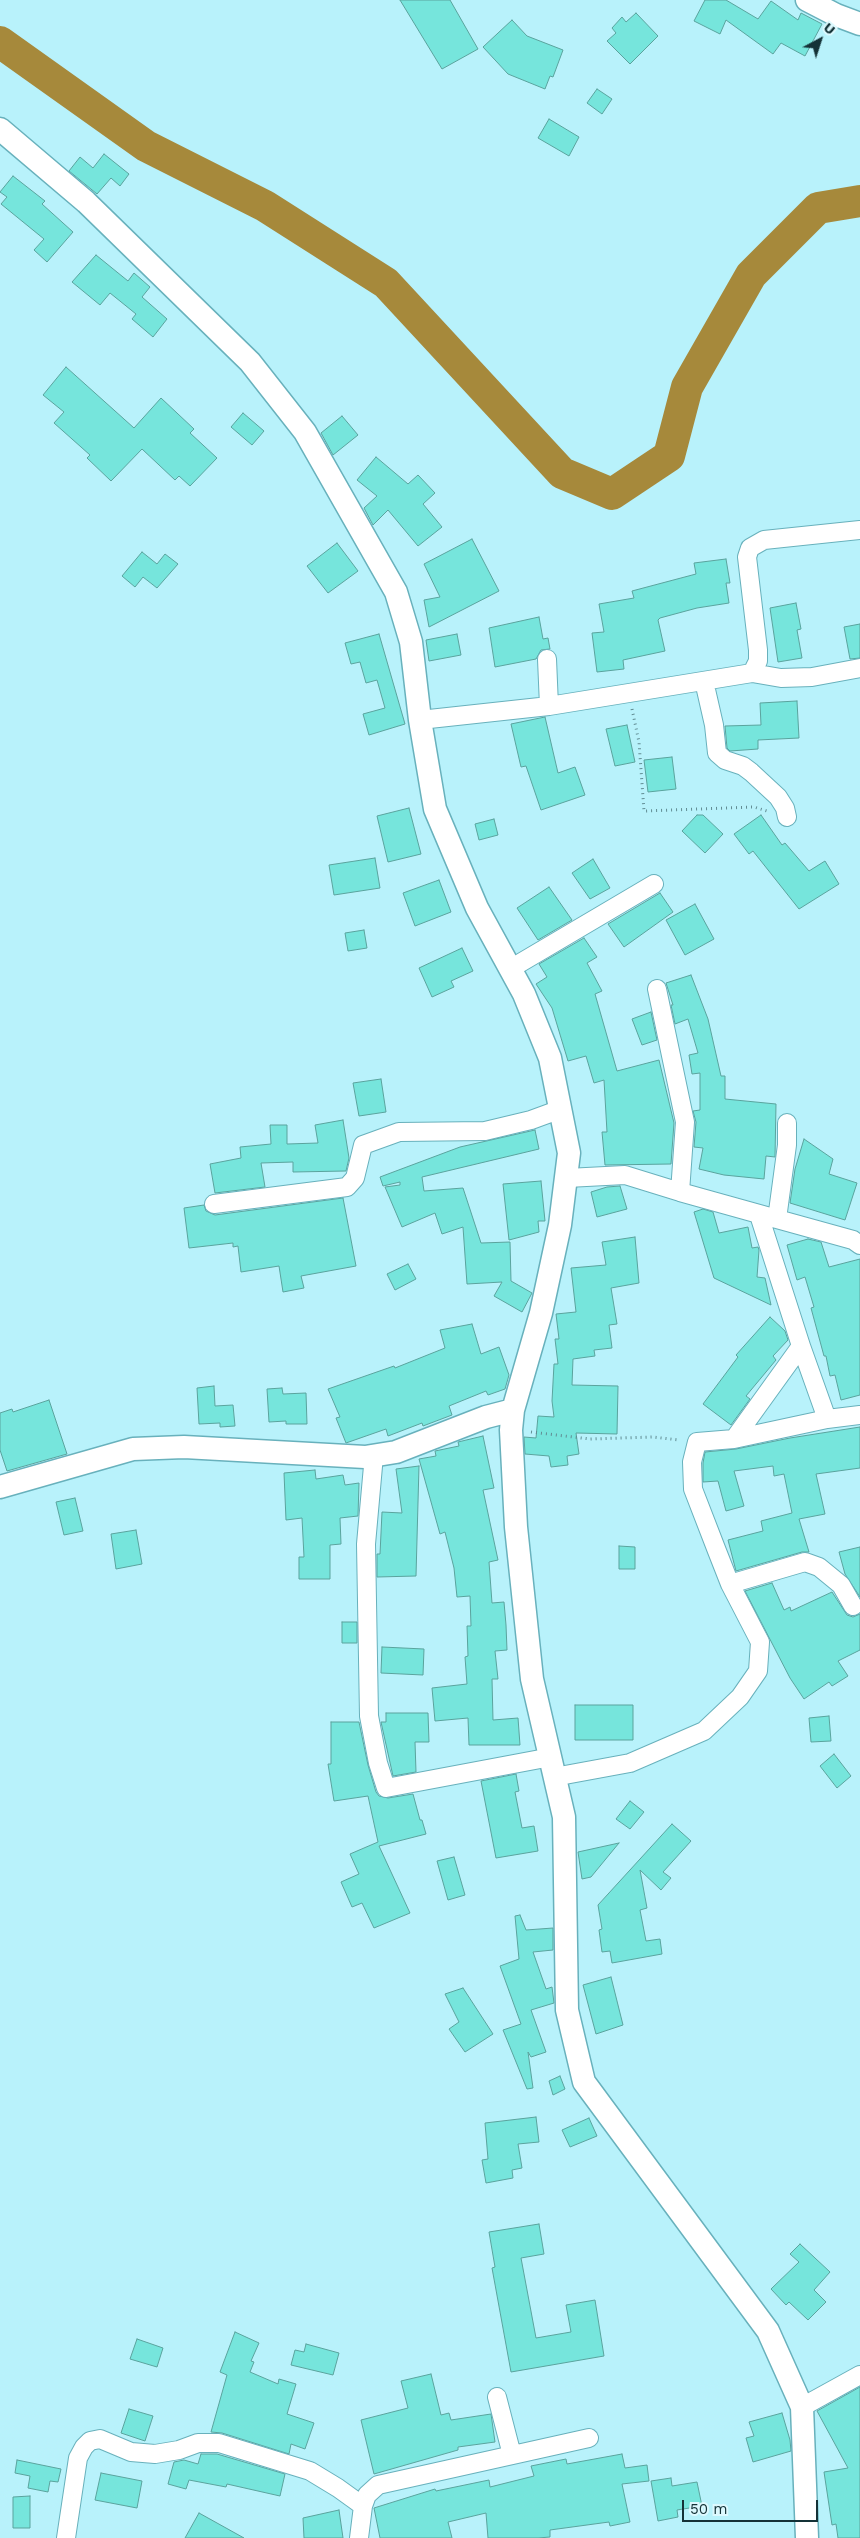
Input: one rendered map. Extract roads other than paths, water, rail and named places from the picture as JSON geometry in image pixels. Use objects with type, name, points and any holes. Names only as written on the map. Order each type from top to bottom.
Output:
[{"type":"street","points":[[807,0],[836,15],[860,24]]},
{"type":"street","points":[[0,129],[86,202],[250,362],[305,432],[396,592],[411,642],[420,720],[435,809],[476,908],[524,994],[550,1058],[568,1153],[567,1178],[560,1225],[541,1313],[512,1420],[516,1527],[532,1679],[564,1817],[567,2010],[584,2082],[768,2331],[802,2406],[807,2538]]},
{"type":"street","points":[[752,673],[758,660],[758,650],[747,557],[750,548],[764,540],[860,530]]},
{"type":"street","points":[[547,659],[549,706]]},
{"type":"street","points":[[420,720],[549,706],[752,673],[782,678],[812,677],[860,668]]},
{"type":"street","points":[[704,681],[714,725],[717,753],[725,760],[743,766],[752,772],[778,797],[785,808],[786,817]]},
{"type":"street","points":[[510,969],[654,884]]},
{"type":"street","points":[[657,989],[685,1122],[680,1192]]},
{"type":"street","points":[[214,1204],[347,1187],[355,1178],[363,1145],[399,1132],[485,1131],[531,1120],[561,1109]]},
{"type":"street","points":[[777,1219],[787,1145],[787,1123]]},
{"type":"street","points":[[567,1178],[625,1175],[759,1215],[854,1240],[860,1244]]},
{"type":"street","points":[[759,1215],[801,1346],[827,1419]]},
{"type":"street","points":[[734,1440],[801,1346]]},
{"type":"street","points":[[374,1455],[366,1544],[369,1716],[378,1764],[386,1788],[553,1767],[630,1763],[704,1731],[740,1697],[758,1671],[760,1642],[730,1584],[693,1489],[692,1462],[697,1442],[734,1440],[827,1419],[860,1415]]},
{"type":"street","points":[[0,1487],[133,1449],[184,1447],[365,1457],[396,1452],[486,1417],[512,1420]]},
{"type":"street","points":[[730,1584],[805,1562],[819,1567],[840,1585],[853,1606]]},
{"type":"street","points":[[802,2406],[860,2375]]},
{"type":"street","points":[[497,2397],[512,2455]]},
{"type":"street","points":[[359,2538],[363,2506],[367,2494],[378,2486],[589,2438]]},
{"type":"street","points":[[66,2538],[78,2458],[90,2441],[100,2439],[130,2452],[155,2454],[179,2450],[198,2443],[219,2443],[310,2471],[363,2506]]},
{"type":"waterway","points":[[0,42],[146,146],[265,206],[386,283],[562,473],[612,494],[669,456],[687,387],[751,275],[818,208],[860,201]]}]
